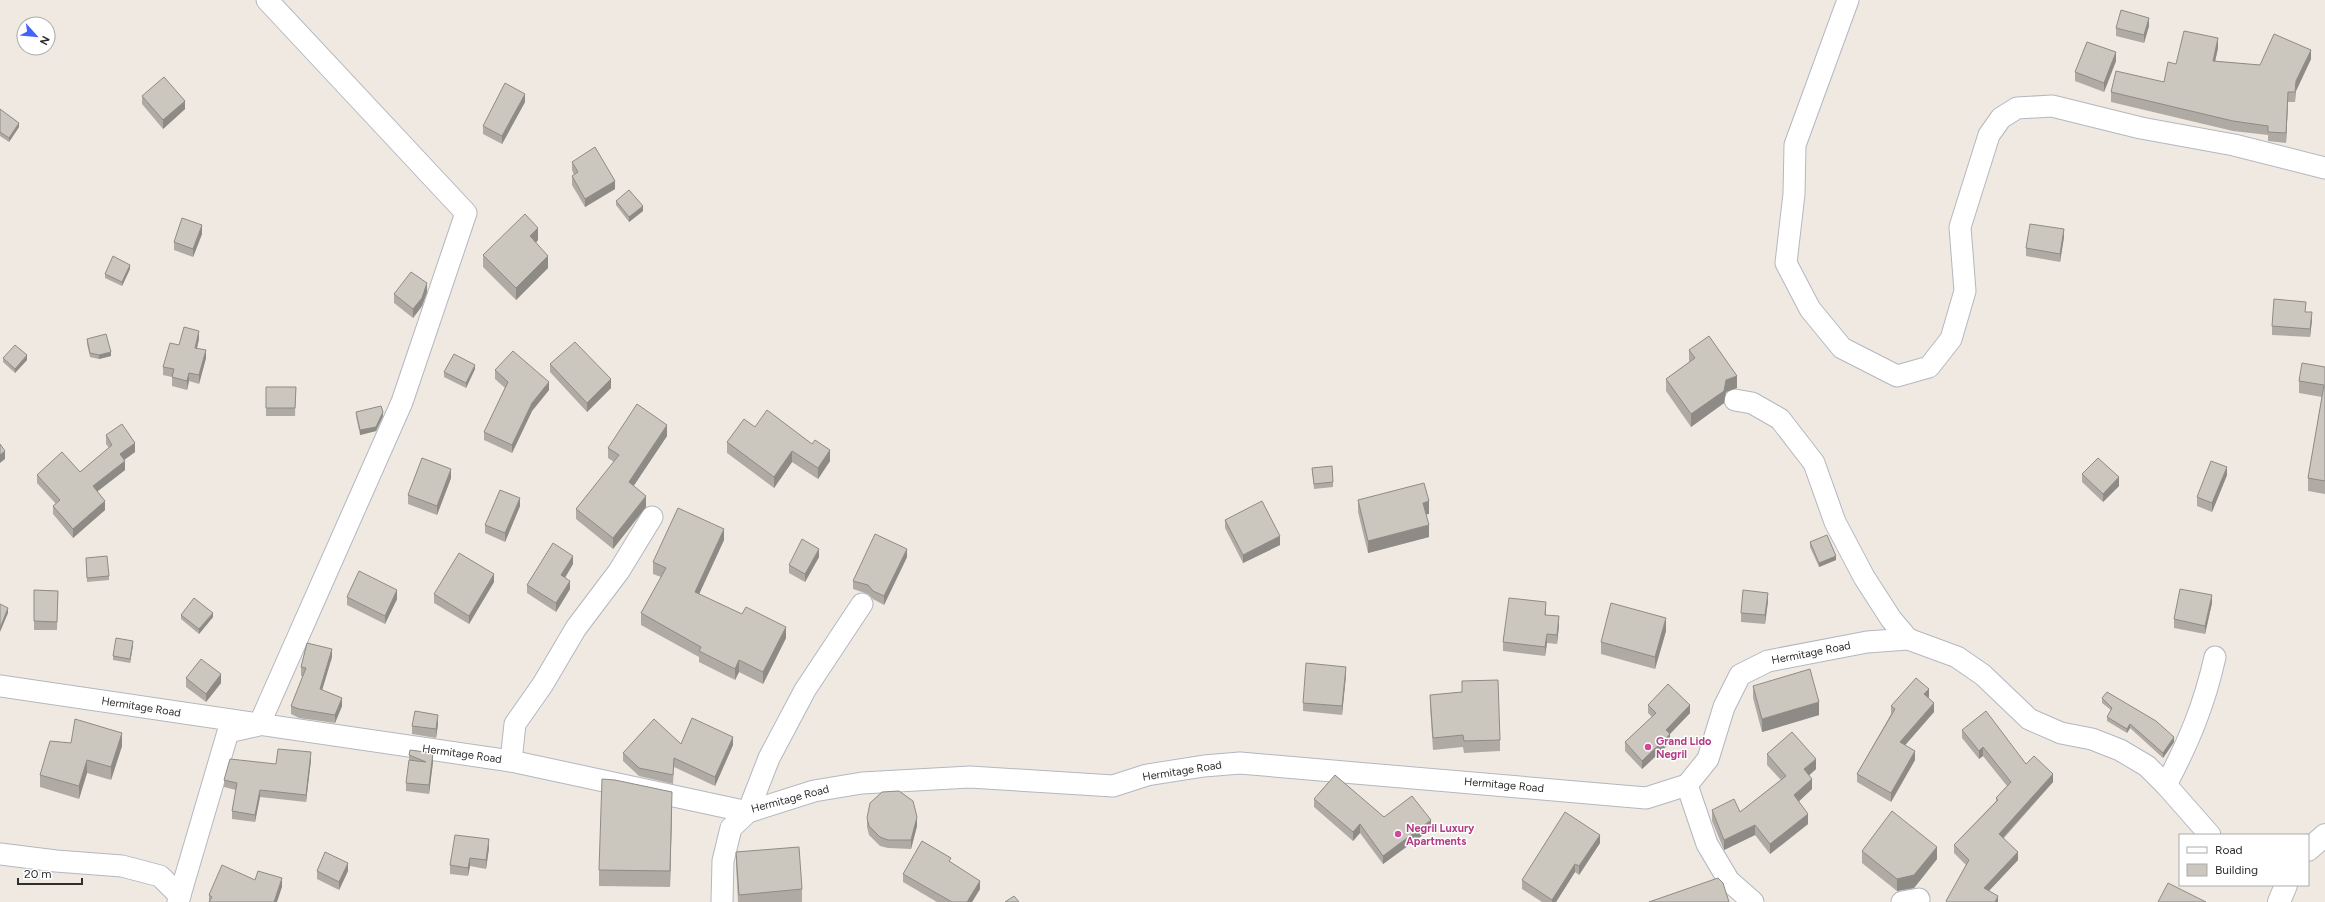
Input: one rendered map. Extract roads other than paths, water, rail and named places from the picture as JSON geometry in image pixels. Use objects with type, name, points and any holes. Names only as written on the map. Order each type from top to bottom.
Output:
[{"type":"main road","points":[[2309,849],[2325,835]]},
{"type":"street","points":[[179,899],[228,732],[259,725],[402,402],[466,213],[267,0]]},
{"type":"street","points":[[1848,0],[1795,145],[1794,194],[1786,263],[1810,309],[1842,348],[1897,376],[1928,367],[1951,339],[1965,291],[1960,226],[1989,135],[2001,118],[2018,108],[2052,106],[2134,126],[2234,145],[2325,168]]},
{"type":"street","points":[[1735,400],[1752,403],[1780,419],[1814,463],[1835,522],[1864,577],[1891,619],[1908,639]]},
{"type":"street","points":[[511,761],[515,724],[543,684],[576,628],[619,571],[652,517]]},
{"type":"street","points":[[722,902],[723,861],[731,828],[748,812],[769,758],[805,690],[862,604]]},
{"type":"street","name":"Hermitage Road","points":[[0,686],[511,761],[748,812],[814,791],[862,783],[970,777],[1113,786],[1147,775],[1204,766],[1240,763],[1646,798],[1687,785],[1708,759],[1724,706],[1740,675],[1768,662],[1867,642],[1908,639],[1957,657],[1983,675],[2029,719],[2061,733],[2092,738],[2120,750],[2147,766],[2166,785],[2209,834]]},
{"type":"street","points":[[2166,785],[2191,738],[2207,694],[2215,657]]},
{"type":"street","points":[[1687,785],[1707,844],[1729,881],[1753,902]]},
{"type":"street","points":[[0,854],[56,861],[122,866],[160,876],[179,899]]},
{"type":"place","name":"Grand Lido Negril","points":[[1648,747]]},
{"type":"place","name":"Negril Luxury Apartments","points":[[1398,834]]}]
